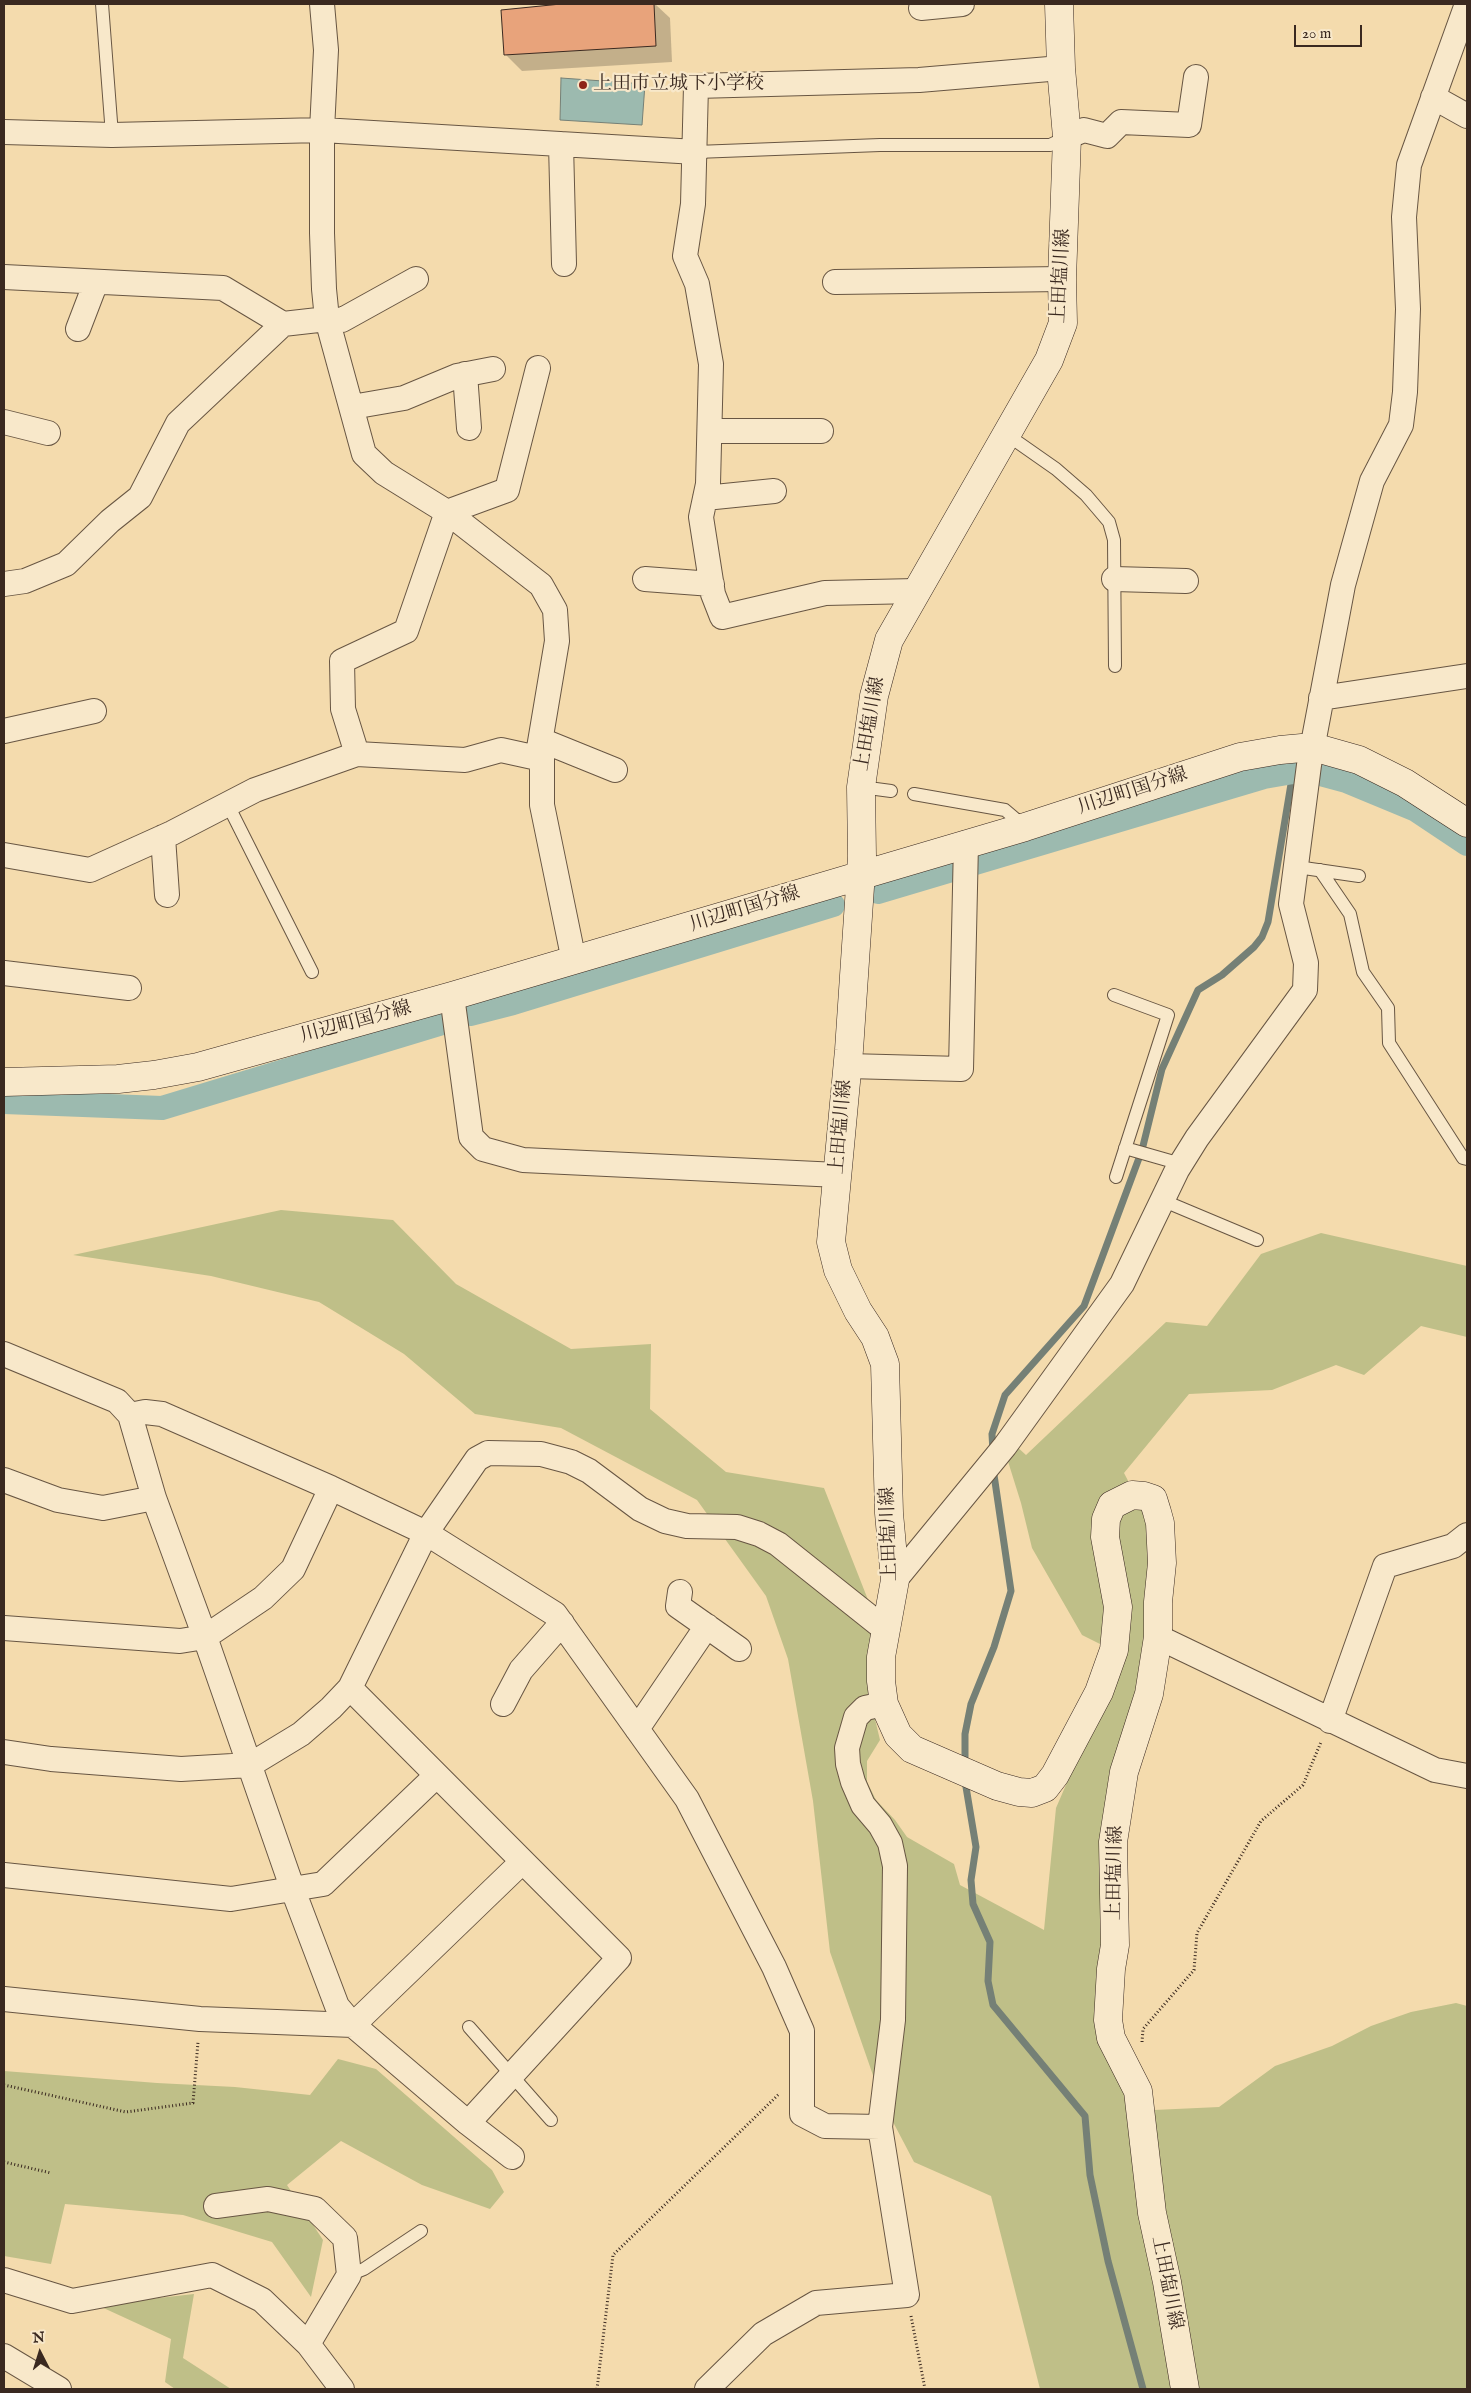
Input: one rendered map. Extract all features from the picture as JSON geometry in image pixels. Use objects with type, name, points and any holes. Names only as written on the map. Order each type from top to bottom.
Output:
[{"type":"main road","name":"上田塩川線","points":[[1059,4],[1060,68],[1067,137],[1062,279],[1063,323],[1049,360],[889,640],[874,696],[861,787],[862,857],[859,876],[848,1066],[831,1242],[838,1270],[858,1312],[875,1337],[885,1364],[889,1513],[895,1580],[882,1657],[884,1704],[898,1735],[912,1749],[997,1786],[1019,1792],[1032,1793],[1045,1788],[1055,1775],[1099,1692],[1114,1650],[1118,1607],[1105,1537],[1106,1519],[1112,1505],[1132,1495],[1153,1499],[1160,1523],[1162,1563],[1158,1602],[1158,1637],[1149,1694],[1124,1772],[1113,1842],[1114,1945],[1109,1985],[1108,2020],[1111,2038],[1138,2091],[1152,2213],[1167,2282],[1185,2389]]},
{"type":"main road","name":"川辺町国分線","points":[[4,1082],[118,1079],[198,1067],[574,961],[1025,827],[1240,757],[1280,750],[1309,765],[1359,760],[1405,783],[1467,823]]},
{"type":"street","points":[[322,4],[326,50],[322,130],[324,288],[327,319],[364,454],[384,473],[448,512],[541,586],[554,610],[557,641],[541,750],[542,805],[574,961]]},
{"type":"street","points":[[921,8],[962,4]]},
{"type":"street","points":[[895,1580],[1004,1446],[1122,1284],[1181,1164],[1197,1138],[1304,990],[1306,963],[1291,904],[1308,869],[1309,765],[1320,698],[1343,585],[1372,481],[1401,425],[1405,392],[1408,309],[1404,217],[1409,165],[1467,4]]},
{"type":"street","points":[[916,591],[826,593],[722,617],[712,584],[701,517],[708,484],[711,430],[711,364],[697,284],[685,256],[694,204],[696,86],[919,80],[1060,68]]},
{"type":"street","points":[[1067,137],[1084,130],[1107,136],[1121,122],[1189,125],[1196,77]]},
{"type":"street","points":[[1433,97],[1467,116]]},
{"type":"street","points":[[4,132],[112,134],[322,130],[696,152]]},
{"type":"street","points":[[561,144],[564,264]]},
{"type":"street","points":[[4,278],[223,288],[283,324]]},
{"type":"street","points":[[4,584],[24,582],[66,564],[110,521],[140,497],[178,423],[283,324],[327,319],[342,320],[416,279]]},
{"type":"street","points":[[835,282],[1062,279]]},
{"type":"street","points":[[78,329],[96,282]]},
{"type":"street","points":[[448,512],[507,490],[538,368]]},
{"type":"street","points":[[352,407],[404,398],[465,374],[493,369]]},
{"type":"street","points":[[465,374],[469,428]]},
{"type":"street","points":[[4,422],[48,433]]},
{"type":"street","points":[[711,430],[820,431]]},
{"type":"street","points":[[705,498],[774,491]]},
{"type":"street","points":[[357,754],[343,709],[342,661],[406,631],[448,512]]},
{"type":"street","points":[[645,579],[712,584]]},
{"type":"street","points":[[1114,579],[1186,581]]},
{"type":"street","points":[[1320,698],[1467,676]]},
{"type":"street","points":[[4,731],[94,711]]},
{"type":"street","points":[[4,855],[90,870],[163,837],[255,790],[357,754],[465,760],[501,750],[541,750],[615,770]]},
{"type":"street","points":[[163,837],[167,895]]},
{"type":"street","points":[[848,1066],[961,1069],[966,843]]},
{"type":"street","points":[[4,973],[129,988]]},
{"type":"street","points":[[452,996],[471,1137],[483,1149],[523,1160],[838,1175]]},
{"type":"street","points":[[4,1354],[117,1401],[130,1415],[154,1498],[206,1637],[293,1890],[336,2006],[353,2025],[468,2123],[512,2157]]},
{"type":"street","points":[[130,1415],[145,1412],[162,1414],[331,1488],[426,1533],[555,1614],[687,1799],[774,1967],[802,2031],[802,2114],[825,2126],[880,2128]]},
{"type":"street","points":[[4,1752],[51,1759],[182,1769],[250,1764],[301,1734],[331,1708],[350,1688],[426,1533],[477,1459],[488,1453],[541,1454],[571,1462],[589,1472],[640,1509],[665,1521],[687,1526],[737,1527],[778,1544],[886,1630]]},
{"type":"street","points":[[4,1480],[58,1500],[103,1508],[154,1498]]},
{"type":"street","points":[[4,1628],[180,1641],[206,1637],[263,1598],[292,1568],[331,1488]]},
{"type":"street","points":[[1330,1721],[1385,1566],[1453,1546],[1467,1535]]},
{"type":"street","points":[[680,1592],[678,1606],[740,1649]]},
{"type":"street","points":[[503,1704],[521,1670],[562,1623]]},
{"type":"street","points":[[637,1729],[707,1626]]},
{"type":"street","points":[[1158,1637],[1435,1770],[1467,1776]]},
{"type":"street","points":[[350,1688],[619,1958],[468,2123]]},
{"type":"street","points":[[707,2389],[763,2334],[816,2303],[907,2295],[880,2128],[893,2020],[896,1866],[890,1843],[880,1825],[863,1805],[848,1764],[848,1748],[856,1718],[865,1708],[884,1704]]},
{"type":"street","points":[[4,1874],[231,1899],[323,1884],[436,1776]]},
{"type":"street","points":[[4,1998],[200,2019],[353,2025],[522,1862]]},
{"type":"street","points":[[216,2206],[268,2199],[315,2209],[344,2238],[349,2275],[308,2344]]},
{"type":"street","points":[[4,2280],[72,2301],[212,2275],[262,2300],[308,2344],[342,2389]]},
{"type":"street","points":[[4,2356],[59,2389]]},
{"type":"lane","points":[[102,4],[112,134]]},
{"type":"lane","points":[[696,152],[880,145],[1050,145],[1067,137]]},
{"type":"lane","points":[[1006,434],[1056,469],[1086,495],[1109,522],[1114,540],[1115,666]]},
{"type":"lane","points":[[861,787],[891,791]]},
{"type":"lane","points":[[914,794],[1005,810],[1025,827]]},
{"type":"lane","points":[[228,805],[312,972]]},
{"type":"lane","points":[[1308,869],[1359,876]]},
{"type":"lane","points":[[1308,869],[1350,914],[1363,972],[1388,1008],[1389,1043],[1463,1158],[1467,1159]]},
{"type":"lane","points":[[1114,995],[1168,1015],[1116,1177]]},
{"type":"lane","points":[[1126,1148],[1181,1164]]},
{"type":"lane","points":[[1164,1201],[1257,1240]]},
{"type":"lane","points":[[469,2027],[551,2120]]},
{"type":"lane","points":[[349,2275],[364,2269],[421,2231]]},
{"type":"path","points":[[1133,2078],[1141,2073],[1143,2029],[1194,1970],[1197,1933],[1261,1821],[1303,1785],[1330,1721]]},
{"type":"path","points":[[4,2086],[126,2112],[193,2103],[200,2019]]},
{"type":"path","points":[[597,2389],[613,2255],[803,2071]]},
{"type":"path","points":[[4,2162],[51,2173]]},
{"type":"path","points":[[907,2295],[925,2389]]},
{"type":"green space","points":[[281,1210],[393,1220],[456,1284],[571,1349],[651,1344],[650,1409],[726,1472],[824,1488],[874,1615],[874,1715],[880,1740],[867,1761],[867,1782],[876,1800],[895,1820],[907,1837],[954,1864],[960,1885],[1044,1930],[1056,1808],[1122,1655],[1082,1635],[1032,1548],[1021,1503],[1006,1455],[1015,1445],[1026,1455],[1166,1322],[1207,1326],[1261,1254],[1321,1233],[1467,1266],[1467,1337],[1421,1326],[1364,1375],[1336,1365],[1272,1390],[1189,1394],[1124,1473],[1150,1523],[1153,1560],[1110,1945],[1179,2389],[1040,2389],[991,2196],[914,2162],[882,2101],[830,1952],[813,1801],[788,1659],[766,1596],[697,1500],[561,1428],[475,1414],[404,1354],[319,1302],[211,1276],[73,1255]]},
{"type":"green space","points":[[1456,2003],[1467,2006],[1467,2389],[1194,2389],[1157,2210],[1154,2110],[1219,2107],[1275,2066],[1332,2046],[1371,2026],[1411,2012]]},
{"type":"green space","points":[[338,2059],[376,2069],[492,2170],[504,2192],[490,2209],[422,2185],[341,2141],[287,2185],[323,2240],[311,2297],[272,2242],[183,2215],[65,2204],[51,2264],[4,2256],[4,2071],[235,2087],[310,2095]]},
{"type":"green space","points":[[194,2294],[183,2358],[231,2389],[175,2389],[165,2382],[171,2339],[97,2305]]},
{"type":"water","points":[[561,78],[645,84],[642,125],[560,120]]},
{"type":"building","points":[[561,4],[654,4],[656,46],[504,55],[501,10]]},
{"type":"waterway","points":[[993,1452],[992,1434],[1005,1395],[1084,1306],[1142,1150],[1162,1069],[1198,990],[1222,975],[1254,947],[1262,937],[1268,922],[1293,772]]},
{"type":"waterway","points":[[878,892],[1264,777],[1293,772],[1320,774],[1346,781],[1416,810],[1467,844]]},
{"type":"waterway","points":[[470,1014],[513,1003],[833,905]]},
{"type":"waterway","points":[[4,1102],[162,1108],[439,1024]]},
{"type":"waterway","points":[[965,1761],[965,1734],[971,1704],[994,1647],[1011,1591],[993,1468]]},
{"type":"waterway","points":[[966,1787],[976,1847],[971,1880],[973,1904],[990,1942],[988,1981],[993,2005],[1085,2116],[1090,2175],[1108,2261],[1143,2389]]},
{"type":"place","name":"上田市立城下小学校","points":[[583,85]]}]
